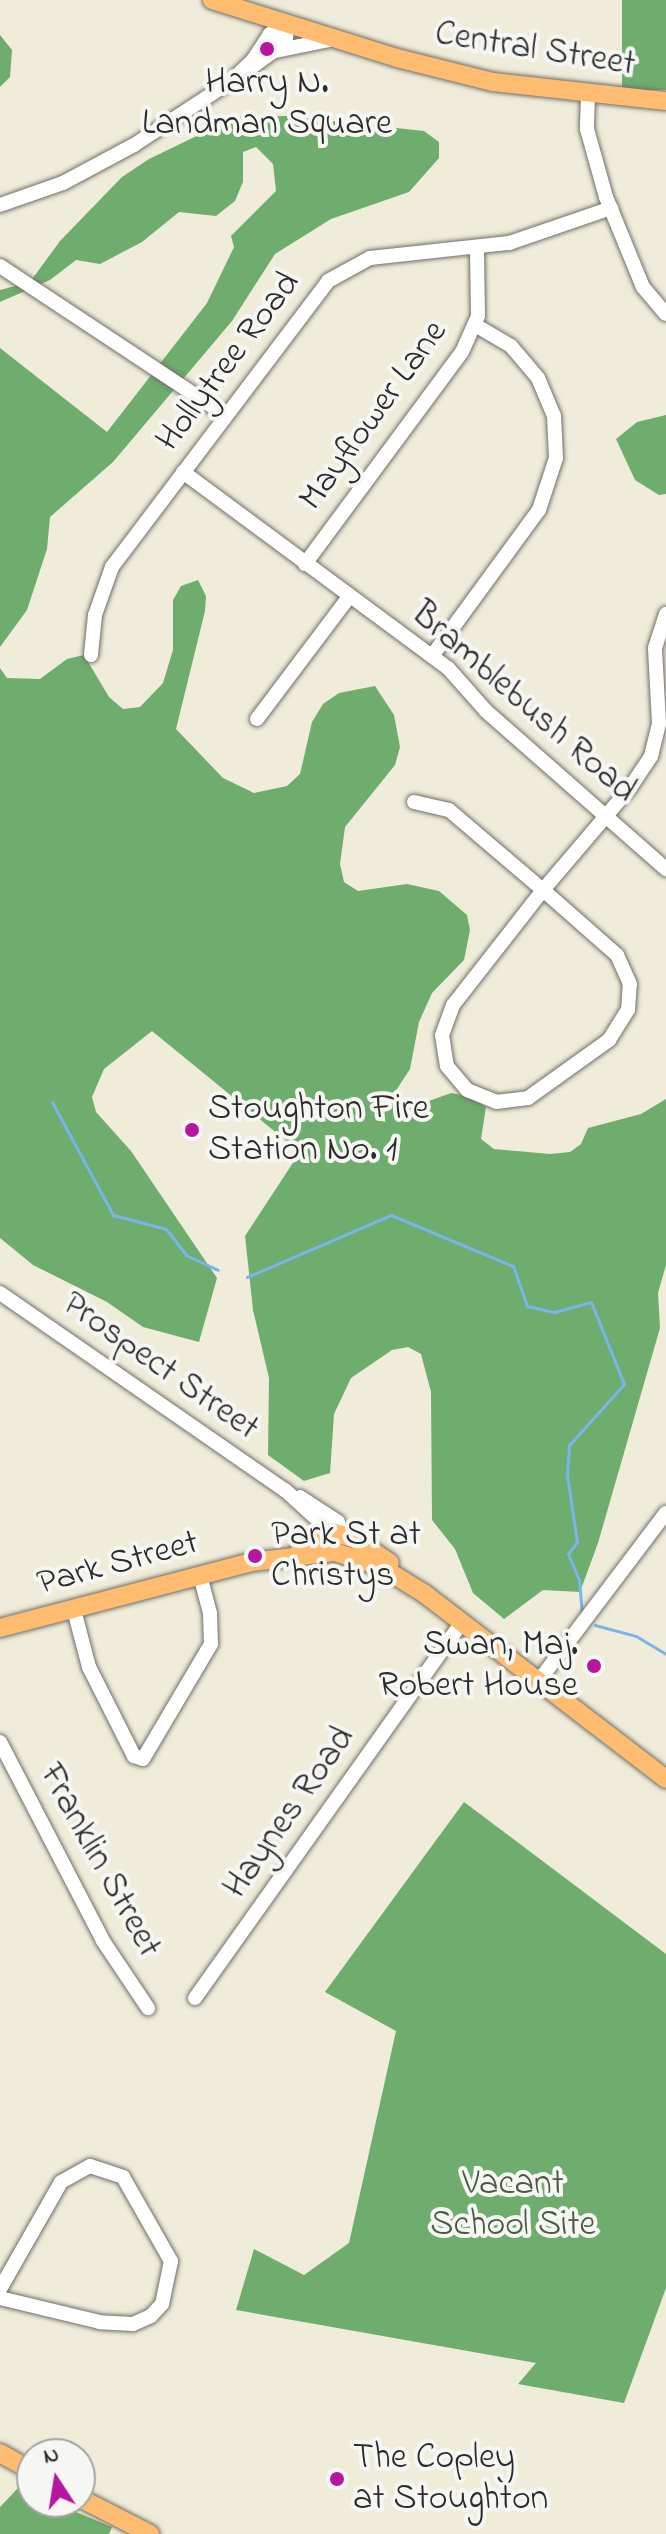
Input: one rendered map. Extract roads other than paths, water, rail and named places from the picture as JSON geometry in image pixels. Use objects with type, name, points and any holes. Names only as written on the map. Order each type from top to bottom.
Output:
[{"type":"main road","name":"Central Street","points":[[212,0],[447,72],[588,96],[666,101]]},
{"type":"main road","name":"Park Street","points":[[252,1562],[327,1540]]},
{"type":"main road","name":"Park Street","points":[[0,1628],[327,1540]]},
{"type":"main road","points":[[327,1540],[411,1585],[538,1682],[663,1770]]},
{"type":"main road","points":[[96,2506],[150,2534]]},
{"type":"street","points":[[0,205],[115,156],[271,53],[287,35],[288,24]]},
{"type":"street","points":[[232,80],[257,55],[270,34],[288,24]]},
{"type":"street","points":[[271,53],[337,39]]},
{"type":"street","points":[[588,96],[590,146],[611,208],[643,287],[666,314]]},
{"type":"street","name":"Hollytree Road","points":[[91,655],[95,615],[107,575],[310,299],[341,271],[378,256],[477,250],[611,208]]},
{"type":"street","name":"Mayflower Lane","points":[[305,564],[454,366],[475,325],[477,250]]},
{"type":"street","points":[[0,266],[225,415]]},
{"type":"street","points":[[432,656],[539,510],[556,458],[554,416],[538,378],[511,346],[475,325]]},
{"type":"street","name":"Bramblebush Road","points":[[183,472],[432,656],[465,684],[486,711],[666,869]]},
{"type":"street","points":[[257,719],[349,597]]},
{"type":"street","points":[[414,802],[449,810],[543,890],[620,960],[630,984],[628,1010],[609,1040],[537,1093],[512,1102],[491,1101],[467,1090],[452,1075],[442,1050],[444,1024],[457,998],[543,890],[642,772],[656,740],[654,657],[666,614]]},
{"type":"street","name":"Prospect Street","points":[[2,1300],[285,1490],[323,1510],[338,1522],[327,1540],[309,1512],[285,1490]]},
{"type":"street","points":[[538,1682],[666,1513]]},
{"type":"street","points":[[74,1610],[89,1667],[134,1756],[143,1759],[211,1644],[210,1613],[200,1576]]},
{"type":"street","name":"Haynes Road","points":[[195,1998],[461,1624]]},
{"type":"street","name":"Franklin Street","points":[[0,1742],[103,1941],[148,2008]]},
{"type":"street","points":[[0,2289],[59,2185],[90,2166],[123,2177],[171,2261],[162,2304],[151,2316],[133,2324],[100,2322],[0,2298]]},
{"type":"waterway","points":[[52,1102],[113,1215],[166,1229],[186,1255],[218,1270]]},
{"type":"waterway","points":[[247,1277],[391,1215],[513,1266],[527,1306],[554,1312],[591,1302],[624,1384],[569,1445],[567,1475],[577,1542],[568,1554],[579,1580],[582,1613]]},
{"type":"waterway","points":[[595,1625],[636,1636],[666,1654]]},
{"type":"place","name":"Harry N. Landman Square","points":[[267,49]]},
{"type":"place","name":"Stoughton Fire Station No. 1","points":[[192,1130]]},
{"type":"place","name":"Park St at Christys","points":[[255,1556]]},
{"type":"place","name":"Swan, Maj. Robert House","points":[[594,1666]]},
{"type":"place","name":"The Copley at Stoughton","points":[[337,2479]]},
{"type":"park label","name":"Vacant School Site","points":[[513,2204]]}]
